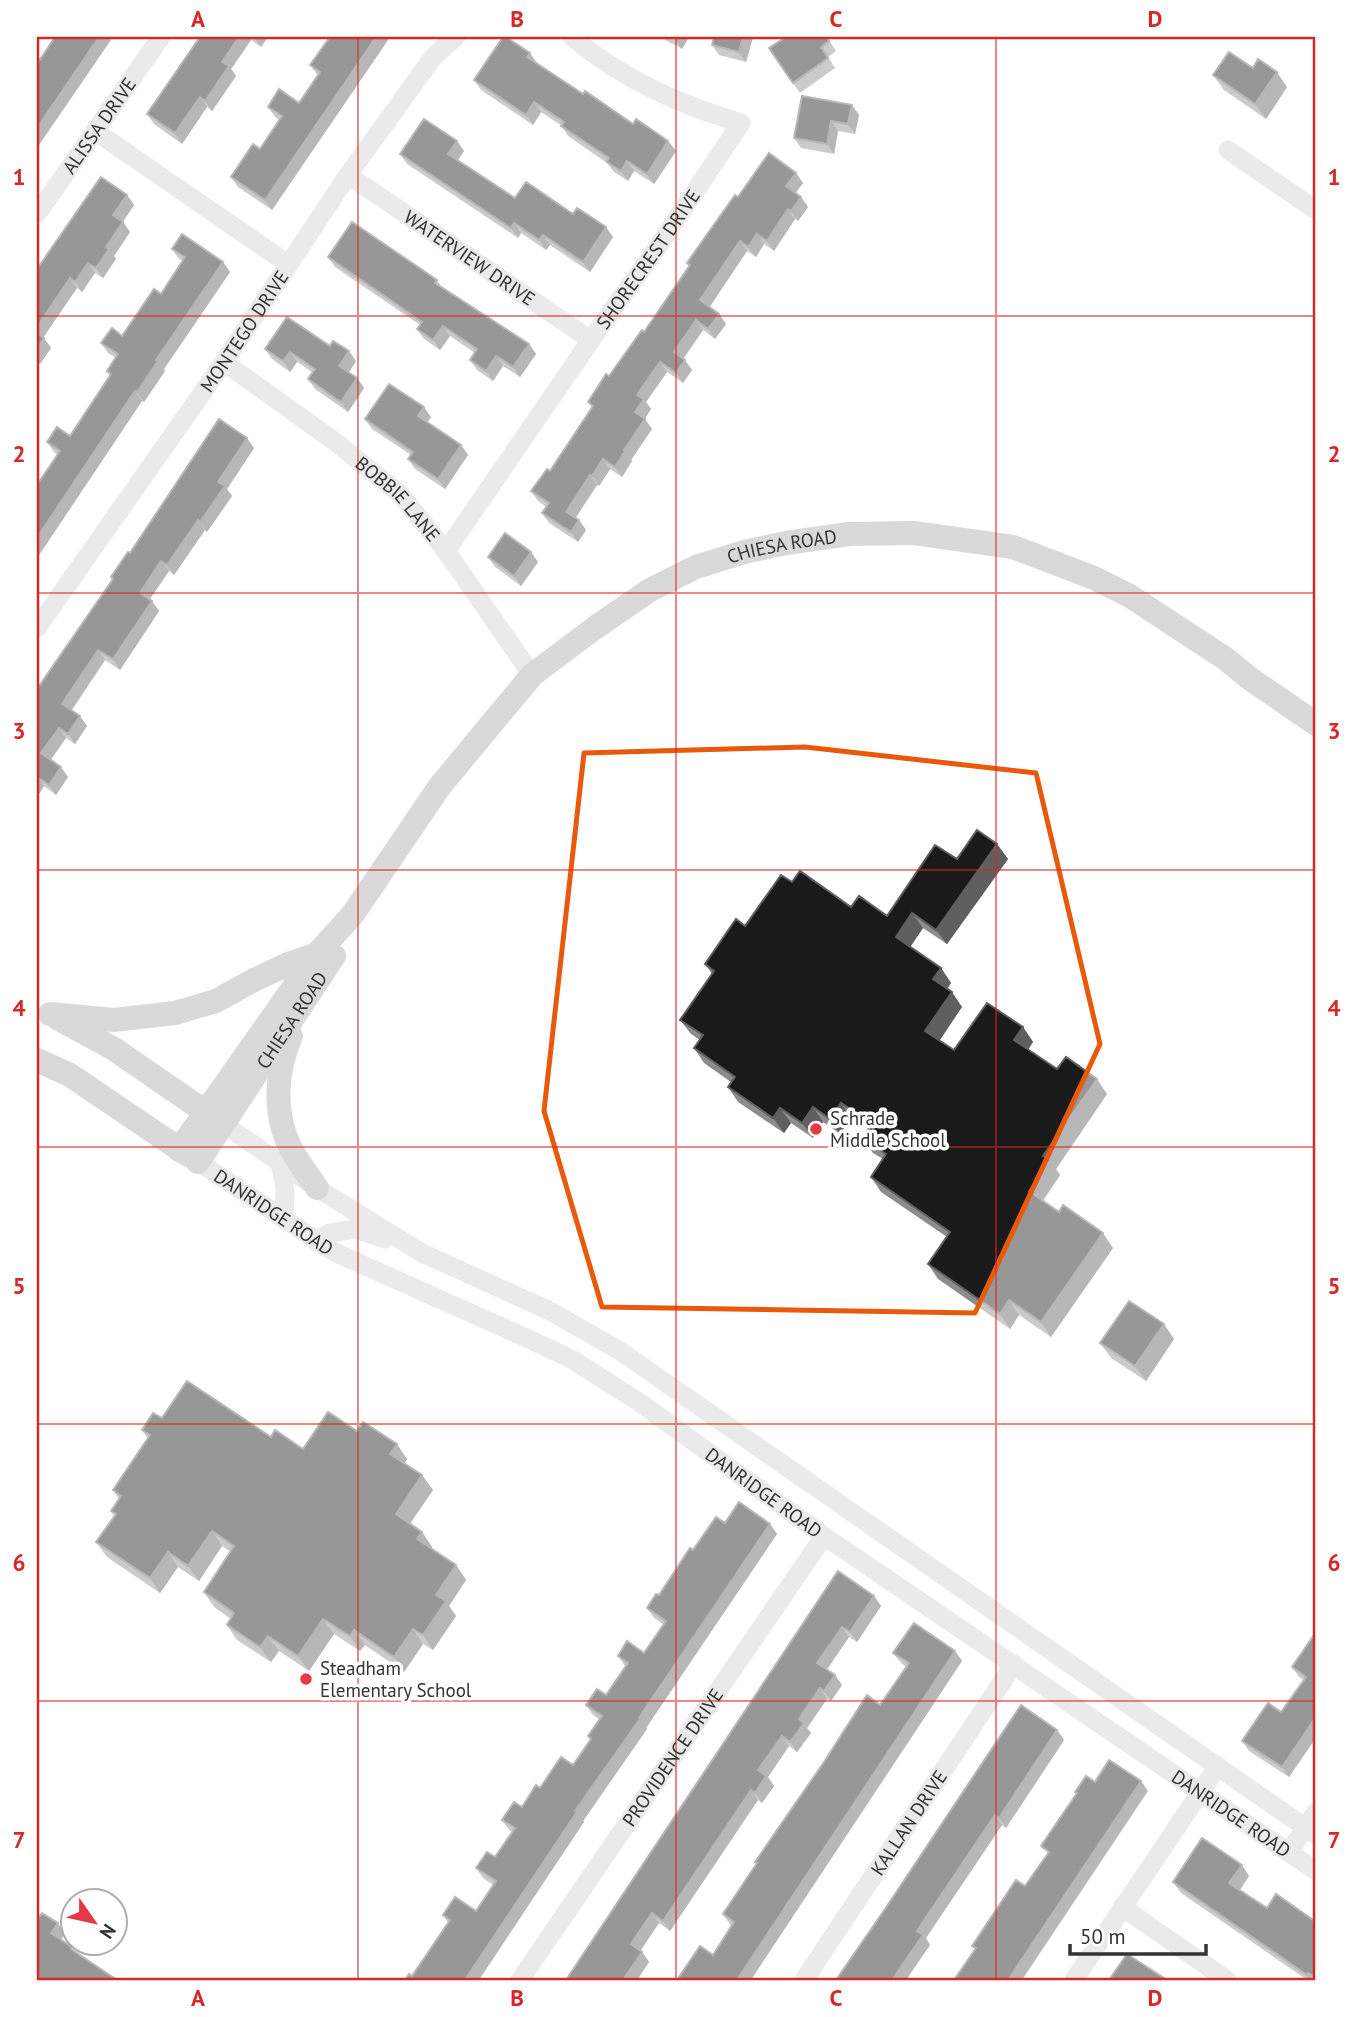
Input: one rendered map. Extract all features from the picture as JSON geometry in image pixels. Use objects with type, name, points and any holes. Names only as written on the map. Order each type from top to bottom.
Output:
[{"type":"main road","name":"CHIESA ROAD","points":[[188,1156],[317,954],[353,914],[440,786],[532,675],[650,590],[696,568],[744,552],[849,534],[914,533],[1013,547],[1094,578],[1130,596],[1226,659],[1316,724]]},
{"type":"main road","name":"CHIESA ROAD","points":[[214,1118],[310,994],[330,964],[353,914]]},
{"type":"main road","points":[[43,1011],[114,1020],[175,1013],[216,1002],[277,969],[317,954]]},
{"type":"main road","points":[[310,994],[284,1053],[278,1098],[281,1123],[291,1148],[317,1188]]},
{"type":"main road","points":[[43,1011],[114,1049],[214,1118]]},
{"type":"main road","points":[[37,1060],[70,1074],[188,1156]]},
{"type":"street","name":"ALISSA DRIVE","points":[[37,214],[161,37]]},
{"type":"street","name":"MONTEGO DRIVE","points":[[37,628],[224,362],[348,175],[434,56],[456,37]]},
{"type":"street","name":"SHORECREST DRIVE","points":[[446,551],[741,123],[697,110],[644,85],[597,58],[572,37]]},
{"type":"street","points":[[96,131],[288,264]]},
{"type":"street","points":[[1228,150],[1316,210]]},
{"type":"street","name":"WATERVIEW DRIVE","points":[[348,175],[590,340]]},
{"type":"street","name":"BOBBIE LANE","points":[[224,362],[338,444],[400,494],[446,551],[532,675]]},
{"type":"street","name":"DANRIDGE ROAD","points":[[214,1118],[317,1188],[422,1253],[550,1311],[620,1351],[1218,1766],[1313,1825]]},
{"type":"street","name":"DANRIDGE ROAD","points":[[188,1156],[316,1241],[347,1258],[573,1360],[639,1402],[824,1536],[1316,1871]]},
{"type":"street","points":[[279,1161],[285,1178],[283,1219]]},
{"type":"street","points":[[316,1241],[330,1234],[356,1229],[422,1253]]},
{"type":"street","name":"PROVIDENCE DRIVE","points":[[520,1980],[824,1536]]},
{"type":"street","name":"KALLAN DRIVE","points":[[804,1980],[1014,1664]]},
{"type":"street","points":[[1074,1980],[1218,1766]]},
{"type":"street","points":[[1289,1852],[1313,1825]]},
{"type":"street","points":[[1122,1907],[1227,1980]]},
{"type":"highlighted area","points":[[805,747],[1036,773],[1100,1044],[975,1313],[602,1307],[544,1111],[584,753]]},
{"type":"building","points":[[55,37],[99,37],[37,128],[37,64]]},
{"type":"building","points":[[200,37],[239,37],[222,62],[229,66],[205,101],[200,97],[175,133],[147,114]]},
{"type":"building","points":[[330,37],[376,37],[265,200],[231,177],[253,144],[260,149],[282,116],[268,107],[279,89],[299,103],[320,72],[310,65]]},
{"type":"building","points":[[503,37],[530,53],[527,57],[583,94],[585,91],[633,124],[636,119],[668,141],[647,174],[627,161],[621,171],[607,162],[609,158],[561,126],[564,122],[534,102],[526,115],[474,80]]},
{"type":"building","points":[[714,37],[743,37],[739,52],[712,45]]},
{"type":"building","points":[[786,37],[826,37],[829,41],[821,47],[828,58],[793,83],[769,48]]},
{"type":"building","points":[[1229,52],[1253,68],[1258,59],[1277,72],[1255,104],[1213,75]]},
{"type":"building","points":[[802,96],[852,105],[848,124],[831,121],[827,144],[794,138]]},
{"type":"building","points":[[424,119],[457,141],[448,154],[515,198],[526,182],[573,214],[577,208],[606,227],[583,262],[543,235],[539,240],[514,223],[511,228],[400,154]]},
{"type":"building","points":[[769,153],[796,173],[786,186],[801,197],[791,211],[788,209],[767,241],[757,234],[748,247],[740,241],[700,300],[719,314],[708,329],[696,320],[674,352],[685,360],[676,373],[660,362],[637,395],[644,399],[635,412],[645,419],[615,467],[603,459],[592,476],[590,475],[566,512],[579,520],[571,532],[542,513],[549,503],[531,491],[547,469],[550,471],[593,406],[588,402],[606,374],[609,376],[642,330],[644,332],[690,265],[687,263],[703,240]]},
{"type":"building","points":[[101,177],[127,195],[113,215],[123,222],[96,268],[88,263],[75,282],[70,278],[37,327],[37,269]]},
{"type":"building","points":[[352,222],[437,280],[435,283],[529,344],[513,367],[496,356],[486,371],[470,360],[477,349],[443,326],[433,340],[417,329],[422,322],[328,257]]},
{"type":"building","points":[[182,234],[223,262],[37,538],[37,481],[39,482],[60,451],[47,442],[57,427],[70,436],[111,374],[107,371],[118,354],[101,343],[112,328],[122,336],[154,289],[161,294],[185,257],[172,249]]},
{"type":"building","points":[[287,317],[330,346],[333,341],[349,351],[339,366],[357,378],[341,402],[308,379],[315,369],[290,352],[283,361],[265,349]]},
{"type":"building","points":[[37,333],[44,338],[37,349]]},
{"type":"building","points":[[389,384],[424,407],[418,416],[461,445],[438,479],[408,459],[413,452],[365,419]]},
{"type":"building","points":[[219,419],[247,438],[218,482],[225,486],[167,565],[161,561],[140,593],[152,601],[113,659],[98,650],[62,704],[80,716],[68,734],[59,728],[41,753],[61,767],[49,785],[37,777],[37,689]]},
{"type":"building","points":[[505,533],[531,552],[514,576],[488,557]]},
{"type":"building","points":[[977,830],[997,844],[936,930],[912,913],[896,937],[941,968],[933,979],[952,992],[925,1031],[954,1050],[987,1003],[1023,1027],[1014,1040],[1057,1069],[1066,1057],[1097,1079],[1043,1156],[1050,1160],[1029,1191],[1059,1212],[1063,1205],[1103,1233],[1041,1322],[1009,1300],[1000,1314],[928,1264],[950,1232],[871,1177],[886,1154],[862,1138],[872,1124],[841,1103],[830,1119],[813,1107],[802,1123],[780,1108],[773,1118],[728,1087],[735,1077],[694,1048],[703,1035],[680,1020],[714,971],[705,964],[736,919],[745,926],[781,875],[792,882],[800,871],[851,907],[859,896],[887,916],[935,845],[957,859]]},
{"type":"building","points":[[1129,1301],[1164,1324],[1135,1366],[1100,1343]]},
{"type":"building","points":[[187,1381],[271,1437],[275,1430],[303,1449],[328,1412],[357,1431],[363,1422],[397,1444],[390,1454],[422,1475],[396,1514],[422,1532],[417,1539],[456,1565],[436,1595],[446,1601],[423,1635],[413,1629],[394,1657],[354,1630],[350,1636],[323,1619],[298,1656],[268,1636],[260,1647],[227,1625],[234,1613],[204,1592],[234,1546],[212,1531],[188,1566],[168,1552],[150,1578],[96,1542],[116,1514],[111,1511],[121,1496],[113,1490],[150,1435],[142,1430],[153,1413],[162,1418]]},
{"type":"building","points":[[739,1502],[770,1524],[575,1811],[577,1812],[465,1980],[405,1980],[409,1974],[412,1976],[450,1920],[443,1915],[455,1897],[476,1911],[496,1881],[476,1868],[487,1852],[495,1857],[515,1828],[502,1820],[514,1802],[522,1807],[536,1785],[540,1788],[561,1757],[573,1765],[591,1739],[588,1736],[602,1716],[586,1705],[597,1689],[606,1695],[628,1663],[618,1656],[627,1641],[644,1653],[666,1621],[647,1608],[716,1517],[725,1523]]},
{"type":"building","points":[[838,1571],[874,1596],[850,1632],[842,1627],[817,1663],[835,1675],[824,1691],[820,1688],[799,1719],[804,1723],[790,1742],[782,1736],[758,1770],[766,1776],[755,1793],[751,1790],[663,1921],[652,1913],[631,1944],[642,1952],[623,1980],[566,1980]]},
{"type":"building","points":[[914,1623],[955,1651],[737,1980],[677,1980],[700,1946],[713,1955],[734,1922],[723,1914],[867,1695],[880,1705],[909,1663],[893,1653]]},
{"type":"building","points":[[1316,1632],[1316,1717],[1282,1767],[1242,1741],[1268,1703],[1281,1712],[1306,1677],[1292,1667]]},
{"type":"building","points":[[1021,1705],[1057,1730],[999,1818],[995,1815],[917,1931],[923,1935],[892,1980],[836,1980],[885,1909]]},
{"type":"building","points":[[1109,1760],[1141,1781],[1008,1980],[954,1980],[976,1948],[972,1946],[1016,1880],[1025,1886],[1049,1852],[1041,1846],[1086,1776],[1095,1782]]},
{"type":"building","points":[[1202,1838],[1242,1865],[1229,1883],[1267,1908],[1276,1894],[1316,1922],[1316,1978],[1308,1973],[1307,1975],[1173,1882]]},
{"type":"building","points":[[42,1913],[58,1923],[51,1933],[60,1939],[60,1958],[84,1958],[117,1980],[37,1980],[37,1920]]},
{"type":"building","points":[[1127,1954],[1167,1980],[1109,1980]]},
{"type":"place","name":"Schrade Middle School","points":[[816,1129]]},
{"type":"place","name":"Steadham Elementary School","points":[[306,1679]]}]
